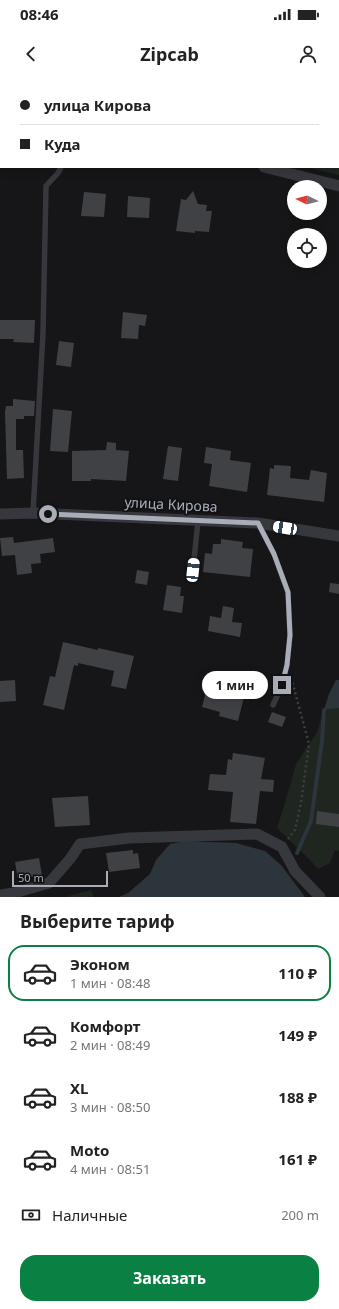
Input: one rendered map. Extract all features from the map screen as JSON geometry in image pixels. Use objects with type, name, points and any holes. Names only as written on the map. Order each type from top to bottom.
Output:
[{"type":"street","points":[[268,168],[339,186]]},
{"type":"street","name":"улица Кирова","points":[[0,514],[33,513],[258,523],[339,536]]},
{"type":"street","points":[[0,895],[14,893],[49,883],[70,859],[80,844],[129,838],[257,834],[282,847],[295,871],[320,897]]},
{"type":"lane","points":[[33,513],[43,333],[46,186],[60,168]]},
{"type":"lane","points":[[193,570],[198,521]]},
{"type":"lane","points":[[258,523],[274,554],[288,592],[290,635],[287,665],[282,685],[273,705]]},
{"type":"path","points":[[282,847],[295,830],[301,804],[308,744],[287,665]]},
{"type":"shaded area","points":[[310,168],[339,168],[339,175]]},
{"type":"shaded area","points":[[336,680],[339,680],[339,708],[324,710],[329,694]]},
{"type":"shaded area","points":[[339,708],[339,851],[335,850],[330,863],[318,869],[277,828],[296,764],[317,732],[324,710]]},
{"type":"shaded area","points":[[185,841],[236,843],[265,851],[281,865],[305,897],[119,897],[128,893],[150,874],[156,860],[170,844]]},
{"type":"shaded area","points":[[91,890],[94,897],[64,897]]},
{"type":"building","points":[[193,191],[198,204],[207,205],[206,211],[212,211],[209,232],[195,231],[195,233],[176,231],[181,199],[186,200]]},
{"type":"building","points":[[84,192],[106,194],[104,217],[81,216]]},
{"type":"building","points":[[128,196],[150,198],[149,218],[127,217]]},
{"type":"building","points":[[123,312],[147,315],[145,326],[139,325],[138,339],[121,338]]},
{"type":"building","points":[[0,320],[35,320],[34,343],[13,342],[14,339],[0,339]]},
{"type":"building","points":[[59,341],[74,343],[71,367],[56,365]]},
{"type":"building","points":[[13,399],[35,401],[34,416],[24,416],[24,419],[16,419],[16,450],[23,450],[24,478],[7,479],[5,412],[6,406],[13,406]]},
{"type":"building","points":[[53,409],[72,411],[68,452],[50,451]]},
{"type":"building","points":[[107,442],[116,443],[116,450],[129,451],[126,481],[91,479],[91,481],[72,481],[72,451],[106,450]]},
{"type":"building","points":[[168,446],[182,448],[178,481],[163,479]]},
{"type":"building","points":[[206,447],[231,451],[230,460],[251,463],[247,492],[209,486],[212,464],[204,463]]},
{"type":"building","points":[[274,465],[291,466],[290,478],[309,480],[311,470],[327,473],[324,502],[267,495],[270,468],[274,469]]},
{"type":"building","points":[[13,537],[14,543],[53,538],[55,552],[40,554],[41,563],[31,564],[32,573],[17,575],[15,555],[2,556],[0,538]]},
{"type":"building","points":[[221,539],[243,542],[242,548],[253,549],[250,577],[203,572],[205,553],[212,554],[213,544],[221,544]]},
{"type":"building","points":[[137,570],[149,572],[147,585],[135,583]]},
{"type":"building","points":[[330,583],[339,584],[339,594],[329,592]]},
{"type":"building","points":[[167,585],[181,587],[180,596],[184,596],[182,613],[163,610]]},
{"type":"building","points":[[223,606],[234,608],[232,622],[242,623],[240,637],[208,631],[210,616],[221,618]]},
{"type":"building","points":[[63,642],[134,656],[126,689],[111,686],[114,671],[78,663],[78,666],[74,665],[64,710],[43,705],[50,676],[55,677]]},
{"type":"building","points":[[15,680],[16,701],[0,702],[0,681]]},
{"type":"building","points":[[207,688],[244,697],[238,721],[219,716],[220,712],[202,707]]},
{"type":"building","points":[[272,712],[286,717],[282,727],[268,722]]},
{"type":"building","points":[[233,753],[265,758],[261,779],[274,780],[273,792],[260,791],[256,824],[230,822],[233,792],[208,790],[210,774],[226,775],[228,759],[232,760]]},
{"type":"building","points":[[88,796],[90,825],[55,827],[52,798]]},
{"type":"building","points":[[317,811],[339,814],[339,827],[316,824]]},
{"type":"building","points":[[133,850],[133,854],[138,853],[140,868],[109,872],[106,853]]},
{"type":"building","points":[[39,858],[42,875],[18,879],[15,862]]},
{"type":"waterway","points":[[297,853],[311,821],[322,741],[324,710]]},
{"type":"route","points":[[48,514],[258,523],[274,554],[288,592],[290,635],[287,665],[282,685]]}]
